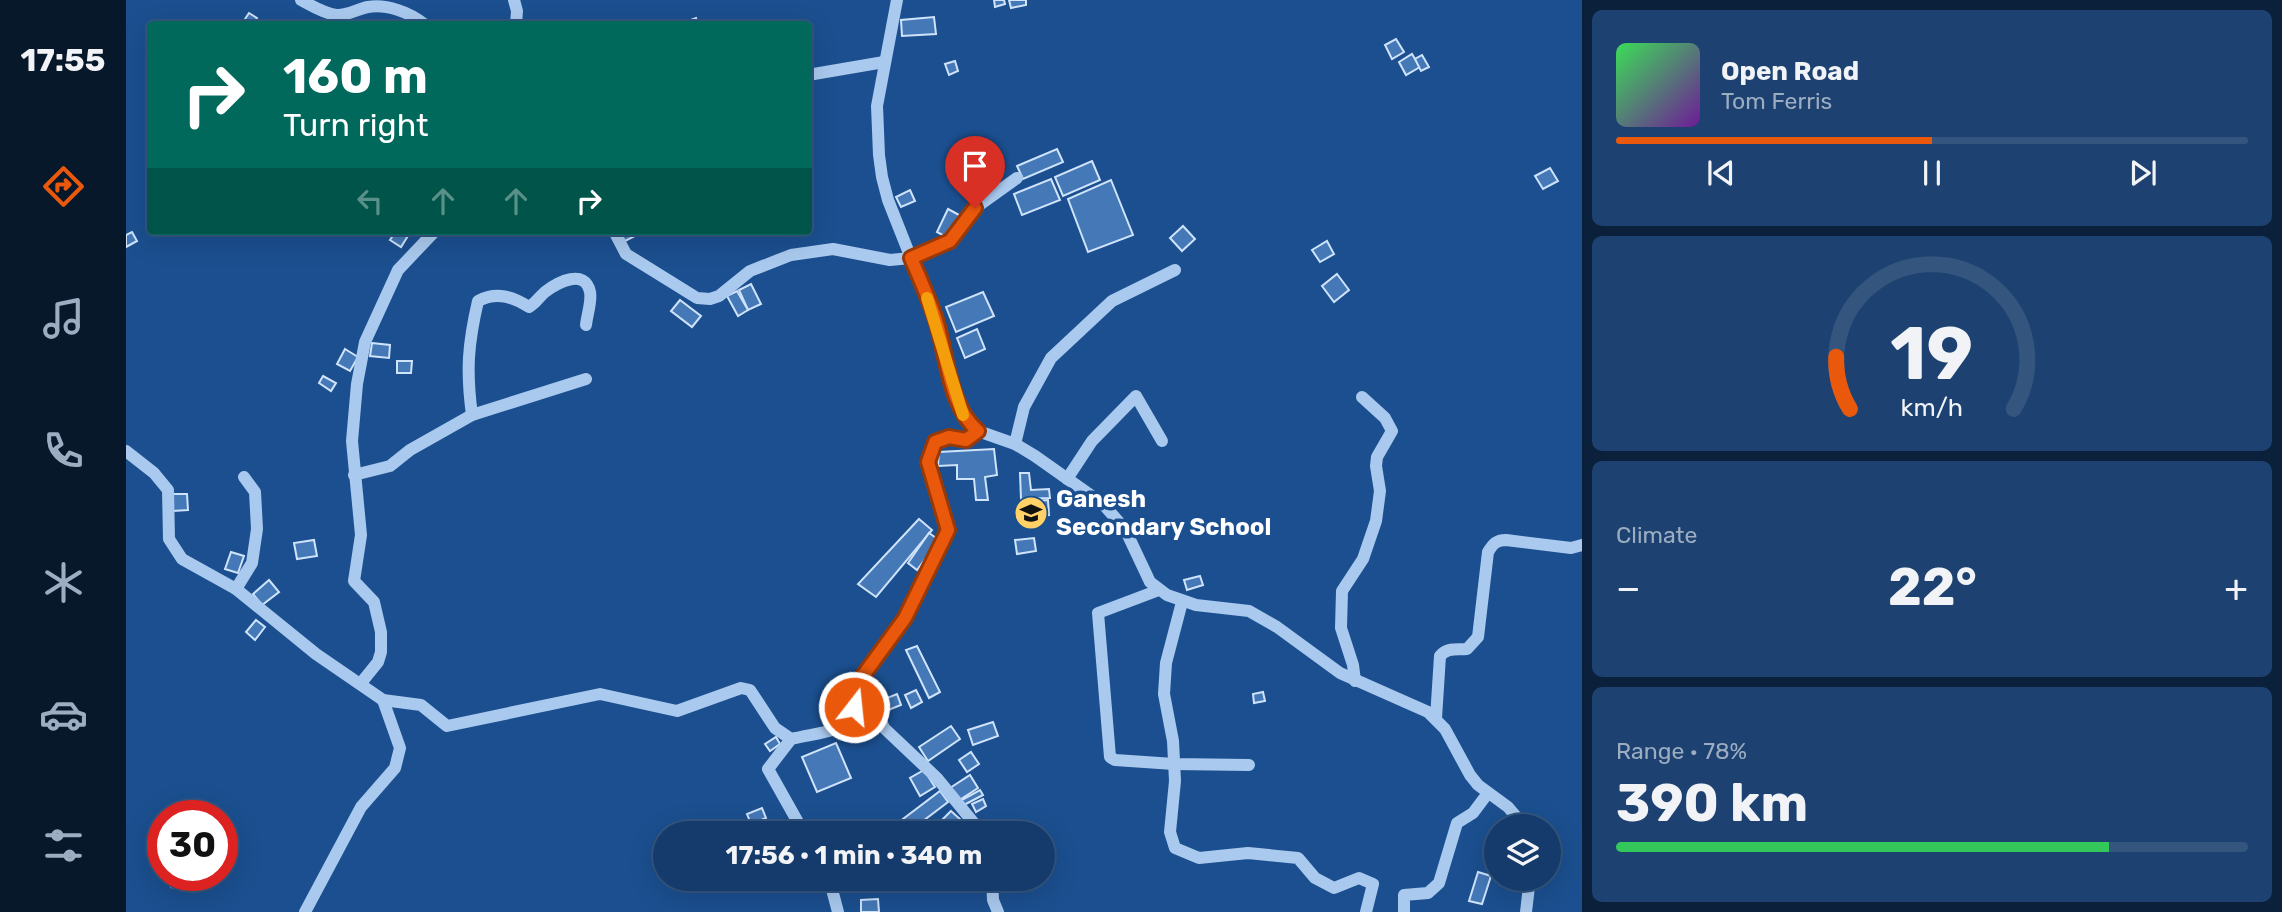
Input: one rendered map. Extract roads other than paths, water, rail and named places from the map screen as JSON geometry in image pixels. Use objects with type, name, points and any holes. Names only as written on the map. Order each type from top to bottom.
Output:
[{"type":"street","points":[[301,0],[334,15],[369,7],[385,7],[402,11],[419,21]]},
{"type":"street","points":[[514,0],[516,21]]},
{"type":"street","points":[[897,0],[877,106],[878,155],[888,200],[935,318],[958,404],[969,423],[978,431],[1015,444],[1093,496],[1114,515],[1134,546],[1144,572],[1159,590],[1182,601],[1249,611],[1355,681],[1419,707],[1436,718],[1470,775],[1516,814]]},
{"type":"street","points":[[812,74],[884,62]]},
{"type":"street","points":[[616,235],[625,254],[697,298],[710,299],[719,296],[750,271],[791,255],[833,249],[890,260],[911,258],[950,241],[975,208],[1017,178]]},
{"type":"street","points":[[361,683],[382,652],[381,632],[374,602],[354,581],[361,535],[352,441],[357,384],[365,342],[398,270],[431,235]]},
{"type":"street","points":[[1015,444],[1024,407],[1051,358],[1112,301],[1175,270]]},
{"type":"street","points":[[472,415],[468,387],[468,341],[478,301],[487,296],[511,296],[529,307],[543,293],[563,281],[579,278],[585,282],[591,293],[586,325]]},
{"type":"street","points":[[354,475],[390,466],[410,450],[472,415],[586,379]]},
{"type":"street","points":[[1067,478],[1092,441],[1136,396],[1161,441]]},
{"type":"street","points":[[1355,681],[1353,664],[1341,628],[1342,592],[1363,559],[1376,521],[1380,491],[1377,457],[1392,431],[1385,418],[1362,397]]},
{"type":"street","points":[[126,451],[155,473],[169,490],[169,539],[182,559],[236,589],[316,654],[383,700],[421,705],[447,726],[600,694],[677,711],[741,688],[750,690],[775,729],[791,738],[840,728],[848,721],[862,677],[905,618],[948,530],[928,462],[935,442],[949,437],[966,440],[978,431]]},
{"type":"street","points":[[236,589],[251,563],[257,529],[255,492],[244,477]]},
{"type":"street","points":[[1436,718],[1440,656],[1451,649],[1468,649],[1478,637],[1488,552],[1492,544],[1506,540],[1571,548],[1582,545]]},
{"type":"street","points":[[1159,590],[1098,613],[1110,757],[1115,760],[1174,764],[1249,765]]},
{"type":"street","points":[[1182,601],[1166,663],[1164,694],[1173,741],[1170,832],[1175,848],[1199,858],[1248,853],[1298,858],[1315,878],[1334,888],[1359,878],[1373,884],[1366,912]]},
{"type":"street","points":[[862,677],[884,728],[937,778],[972,821]]},
{"type":"street","points":[[305,912],[360,807],[395,768],[400,748],[383,700]]},
{"type":"street","points":[[791,738],[768,769],[797,821]]},
{"type":"street","points":[[1404,912],[1404,895],[1428,893],[1439,883],[1457,822],[1473,813],[1488,793]]},
{"type":"street","points":[[832,891],[838,912]]},
{"type":"street","points":[[993,891],[998,912]]},
{"type":"street","points":[[1526,912],[1528,891]]},
{"type":"place","name":"Ganesh Secondary School","points":[[1031,513]]}]
